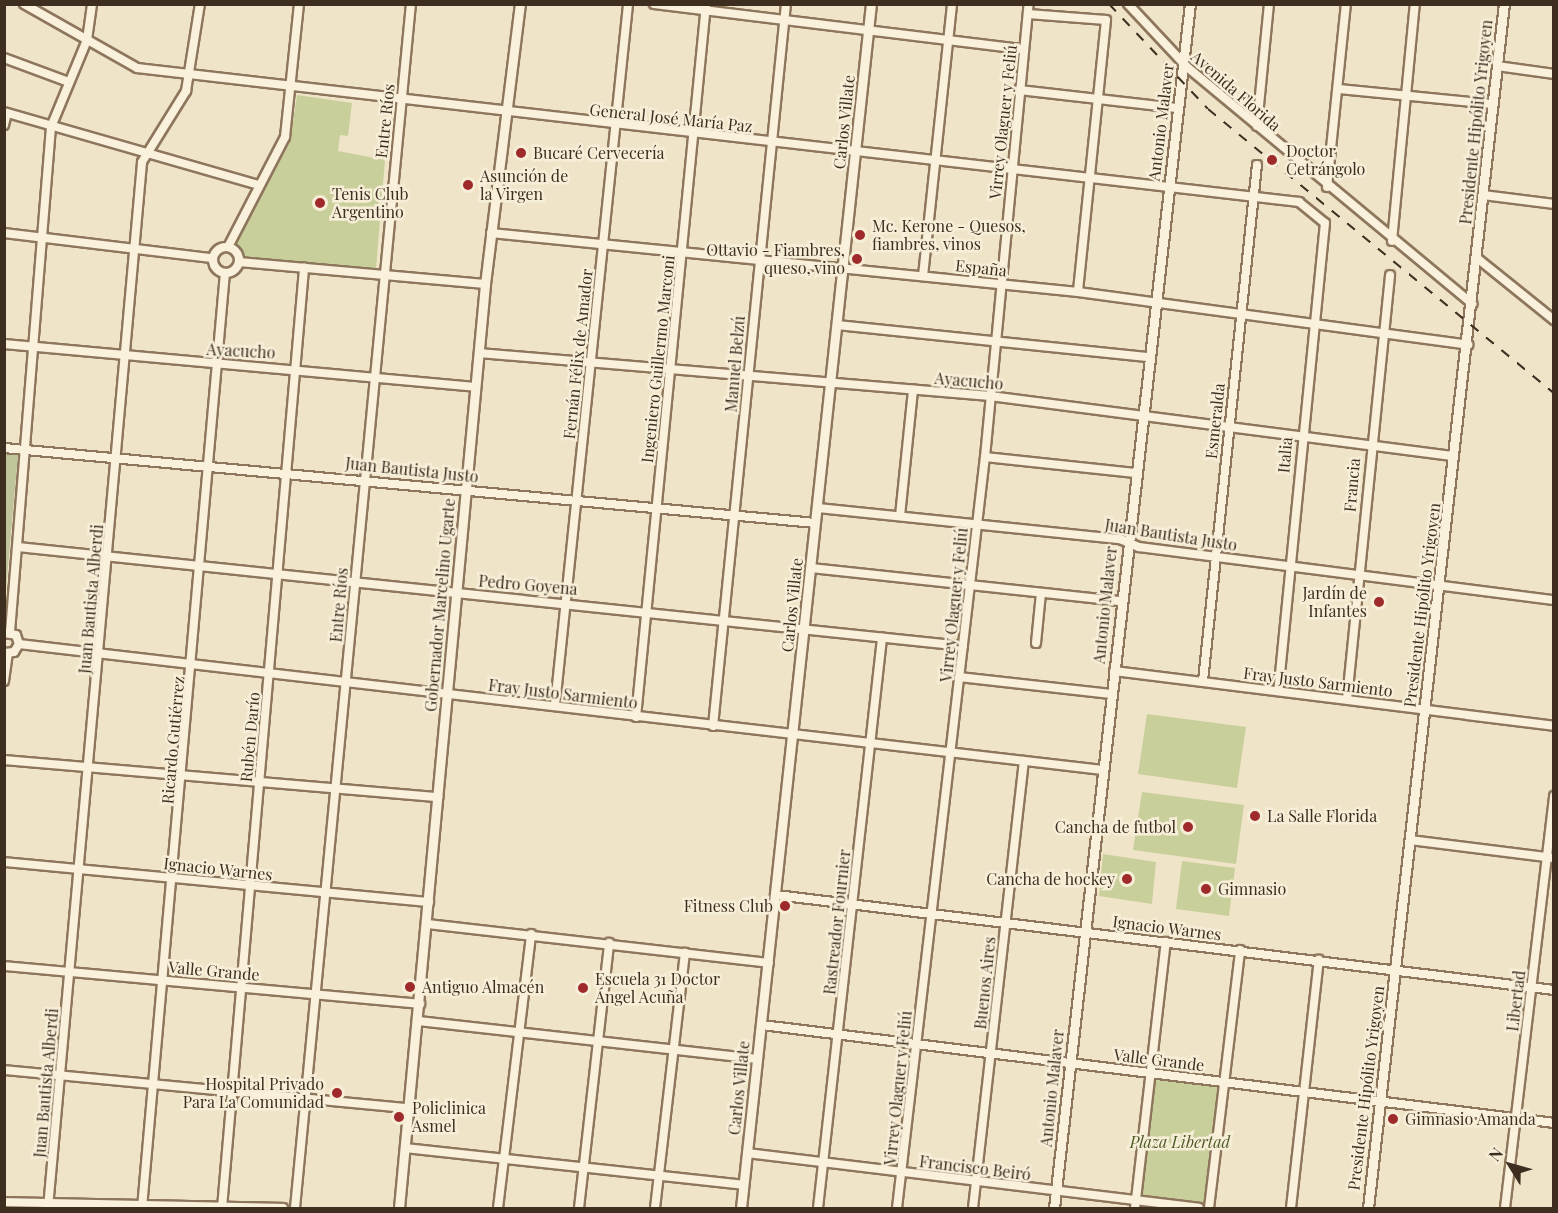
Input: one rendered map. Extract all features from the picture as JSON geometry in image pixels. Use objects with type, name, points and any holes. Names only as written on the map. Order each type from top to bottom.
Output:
[{"type":"street","name":"General José María Paz","points":[[24,4],[137,68],[505,113],[1254,196],[1299,202],[1325,223]]},
{"type":"street","points":[[4,681],[6,653],[20,644],[7,633],[18,547],[23,450],[51,127],[87,40],[92,4]]},
{"type":"street","name":"Juan Bautista Alberdi","points":[[48,1205],[118,459],[142,162],[191,75],[200,4]]},
{"type":"street","points":[[4,233],[135,252],[212,258],[228,247],[258,184],[285,137],[288,87],[299,4]]},
{"type":"street","name":"Entre Ríos","points":[[295,1209],[318,994],[383,275],[411,4]]},
{"type":"street","name":"Gobernador Marcelino Ugarte","points":[[399,1209],[458,592],[484,284],[520,4]]},
{"type":"street","name":"Fernán Félix de Amador","points":[[555,705],[628,4]]},
{"type":"street","points":[[654,4],[706,8],[784,20],[1023,49]]},
{"type":"street","name":"Manuel Belzú","points":[[713,726],[758,261],[786,4]]},
{"type":"street","name":"Carlos Villate","points":[[741,1209],[795,735],[871,4]]},
{"type":"street","points":[[923,276],[952,4]]},
{"type":"street","name":"Virrey Olaguer y Feliú","points":[[897,1209],[985,457],[1029,4]]},
{"type":"street","name":"Avenida Florida","points":[[1128,4],[1184,64],[1327,187],[1472,304]]},
{"type":"street","name":"Antonio Malaver","points":[[1053,1209],[1167,188],[1190,4]]},
{"type":"street","points":[[1257,126],[1269,4]]},
{"type":"street","points":[[1327,187],[1339,89],[1346,4]]},
{"type":"street","points":[[1392,241],[1415,4]]},
{"type":"street","name":"Presidente Hipólito Yrigoyen","points":[[1368,1209],[1468,345],[1504,4]]},
{"type":"street","name":"Ingeniero Guillermo Marconi","points":[[636,717],[706,8]]},
{"type":"street","points":[[1028,14],[1106,20],[1078,292]]},
{"type":"street","points":[[4,58],[69,82]]},
{"type":"street","points":[[1497,66],[1554,74]]},
{"type":"street","points":[[1339,89],[1493,104]]},
{"type":"street","points":[[1019,90],[1177,108]]},
{"type":"street","points":[[4,125],[6,113],[258,184]]},
{"type":"street","name":"Esmeralda","points":[[1203,681],[1217,557],[1227,424],[1242,314],[1257,165]]},
{"type":"street","points":[[1483,195],[1554,204]]},
{"type":"street","name":"Italia","points":[[1278,690],[1301,434],[1325,223]]},
{"type":"street","name":"España","points":[[490,233],[1078,292],[1468,345]]},
{"type":"street","points":[[228,247],[239,262]]},
{"type":"street","points":[[212,258],[214,267],[225,273],[239,262],[484,284]]},
{"type":"street","points":[[1477,258],[1554,320]]},
{"type":"street","name":"Rubén Darío","points":[[222,1208],[230,1091],[242,987],[304,268]]},
{"type":"street","name":"Ricardo Gutiérrez","points":[[142,1207],[166,980],[201,566],[215,364],[225,273]]},
{"type":"street","name":"Francia","points":[[1347,699],[1369,444],[1390,275]]},
{"type":"street","points":[[837,325],[1149,357]]},
{"type":"street","name":"Ayacucho","points":[[4,344],[215,364],[296,367],[475,387]]},
{"type":"street","name":"Ayacucho","points":[[478,354],[990,396],[1142,412],[1454,456]]},
{"type":"street","points":[[900,516],[913,390]]},
{"type":"street","name":"Juan Bautista Justo","points":[[4,448],[657,505],[816,523]]},
{"type":"street","points":[[985,457],[1135,473]]},
{"type":"street","name":"Juan Bautista Justo","points":[[818,508],[976,523],[1127,542],[1217,557],[1554,600]]},
{"type":"street","name":"Pedro Goyena","points":[[18,547],[724,618],[963,646]]},
{"type":"street","points":[[811,568],[1121,601]]},
{"type":"street","points":[[1036,643],[1041,593]]},
{"type":"street","name":"Rastreador Fournier","points":[[818,1209],[882,638]]},
{"type":"street","name":"Fray Justo Sarmiento","points":[[20,644],[1103,770]]},
{"type":"street","name":"Fray Justo Sarmiento","points":[[1114,671],[1554,726]]},
{"type":"street","points":[[959,677],[1112,694]]},
{"type":"street","points":[[4,760],[184,773],[438,797]]},
{"type":"street","name":"Buenos Aires","points":[[973,1209],[1024,761]]},
{"type":"street","name":"Libertad","points":[[1505,1209],[1531,987],[1550,857],[1554,796]]},
{"type":"street","points":[[1410,840],[1550,857]]},
{"type":"street","name":"Ignacio Warnes","points":[[4,862],[429,902]]},
{"type":"street","name":"Ignacio Warnes","points":[[776,895],[932,912],[1554,990]]},
{"type":"street","points":[[427,924],[531,934],[768,963]]},
{"type":"street","points":[[498,1209],[531,934]]},
{"type":"street","points":[[1135,1205],[1166,942]]},
{"type":"street","points":[[579,1209],[609,943]]},
{"type":"street","points":[[1209,1209],[1240,950]]},
{"type":"street","points":[[655,1209],[684,952]]},
{"type":"street","points":[[1291,1209],[1318,960]]},
{"type":"street","name":"Valle Grande","points":[[4,966],[420,1004]]},
{"type":"street","points":[[418,1021],[673,1052],[758,1059]]},
{"type":"street","name":"Valle Grande","points":[[762,1025],[1554,1123]]},
{"type":"street","points":[[4,1071],[409,1108]]},
{"type":"street","points":[[405,1148],[504,1156],[743,1185]]},
{"type":"street","name":"Francisco Beiró","points":[[747,1153],[976,1181],[1135,1205],[1199,1209]]},
{"type":"street","points":[[4,1202],[48,1205],[283,1209]]},
{"type":"green space","name":"Tenis Club Argentino","points":[[297,95],[352,103],[348,136],[340,135],[338,151],[385,160],[376,269],[246,257],[235,247],[290,142]]},
{"type":"green space","points":[[4,454],[18,455],[5,600]]},
{"type":"green space","name":"Cancha de futbol","points":[[1147,714],[1246,727],[1237,788],[1138,774]]},
{"type":"green space","name":"Cancha de futbol","points":[[1142,792],[1244,805],[1236,864],[1133,850]]},
{"type":"green space","name":"Cancha de hockey","points":[[1103,854],[1156,862],[1152,904],[1099,896]]},
{"type":"green space","name":"Gimnasio","points":[[1182,861],[1235,868],[1229,916],[1176,909]]},
{"type":"green space","name":"Plaza Libertad","points":[[1154,1077],[1221,1085],[1206,1206],[1139,1198]]},
{"type":"railway","points":[[1109,4],[1208,109],[1554,393]]},
{"type":"place","name":"Bucaré Cervecería","points":[[521,153]]},
{"type":"place","name":"Doctor Cetrángolo","points":[[1272,160]]},
{"type":"place","name":"Asunción de la Virgen","points":[[468,185]]},
{"type":"place","name":"Tenis Club Argentino","points":[[320,203]]},
{"type":"place","name":"Mc. Kerone - Quesos, fiambres, vinos","points":[[860,235]]},
{"type":"place","name":"Ottavio - Fiambres, queso, vino","points":[[857,259]]},
{"type":"place","name":"Jardín de Infantes","points":[[1379,602]]},
{"type":"place","name":"La Salle Florida","points":[[1255,816]]},
{"type":"place","name":"Cancha de futbol","points":[[1188,827]]},
{"type":"place","name":"Cancha de hockey","points":[[1127,879]]},
{"type":"place","name":"Gimnasio","points":[[1206,889]]},
{"type":"place","name":"Fitness Club","points":[[785,906]]},
{"type":"place","name":"Antiguo Almacén","points":[[410,987]]},
{"type":"place","name":"Escuela 31 Doctor Ángel Acuña","points":[[583,988]]},
{"type":"place","name":"Hospital Privado Para La Comunidad","points":[[337,1093]]},
{"type":"place","name":"Policlinica Asmel","points":[[399,1117]]},
{"type":"place","name":"Gimnasio Amanda","points":[[1393,1119]]}]
